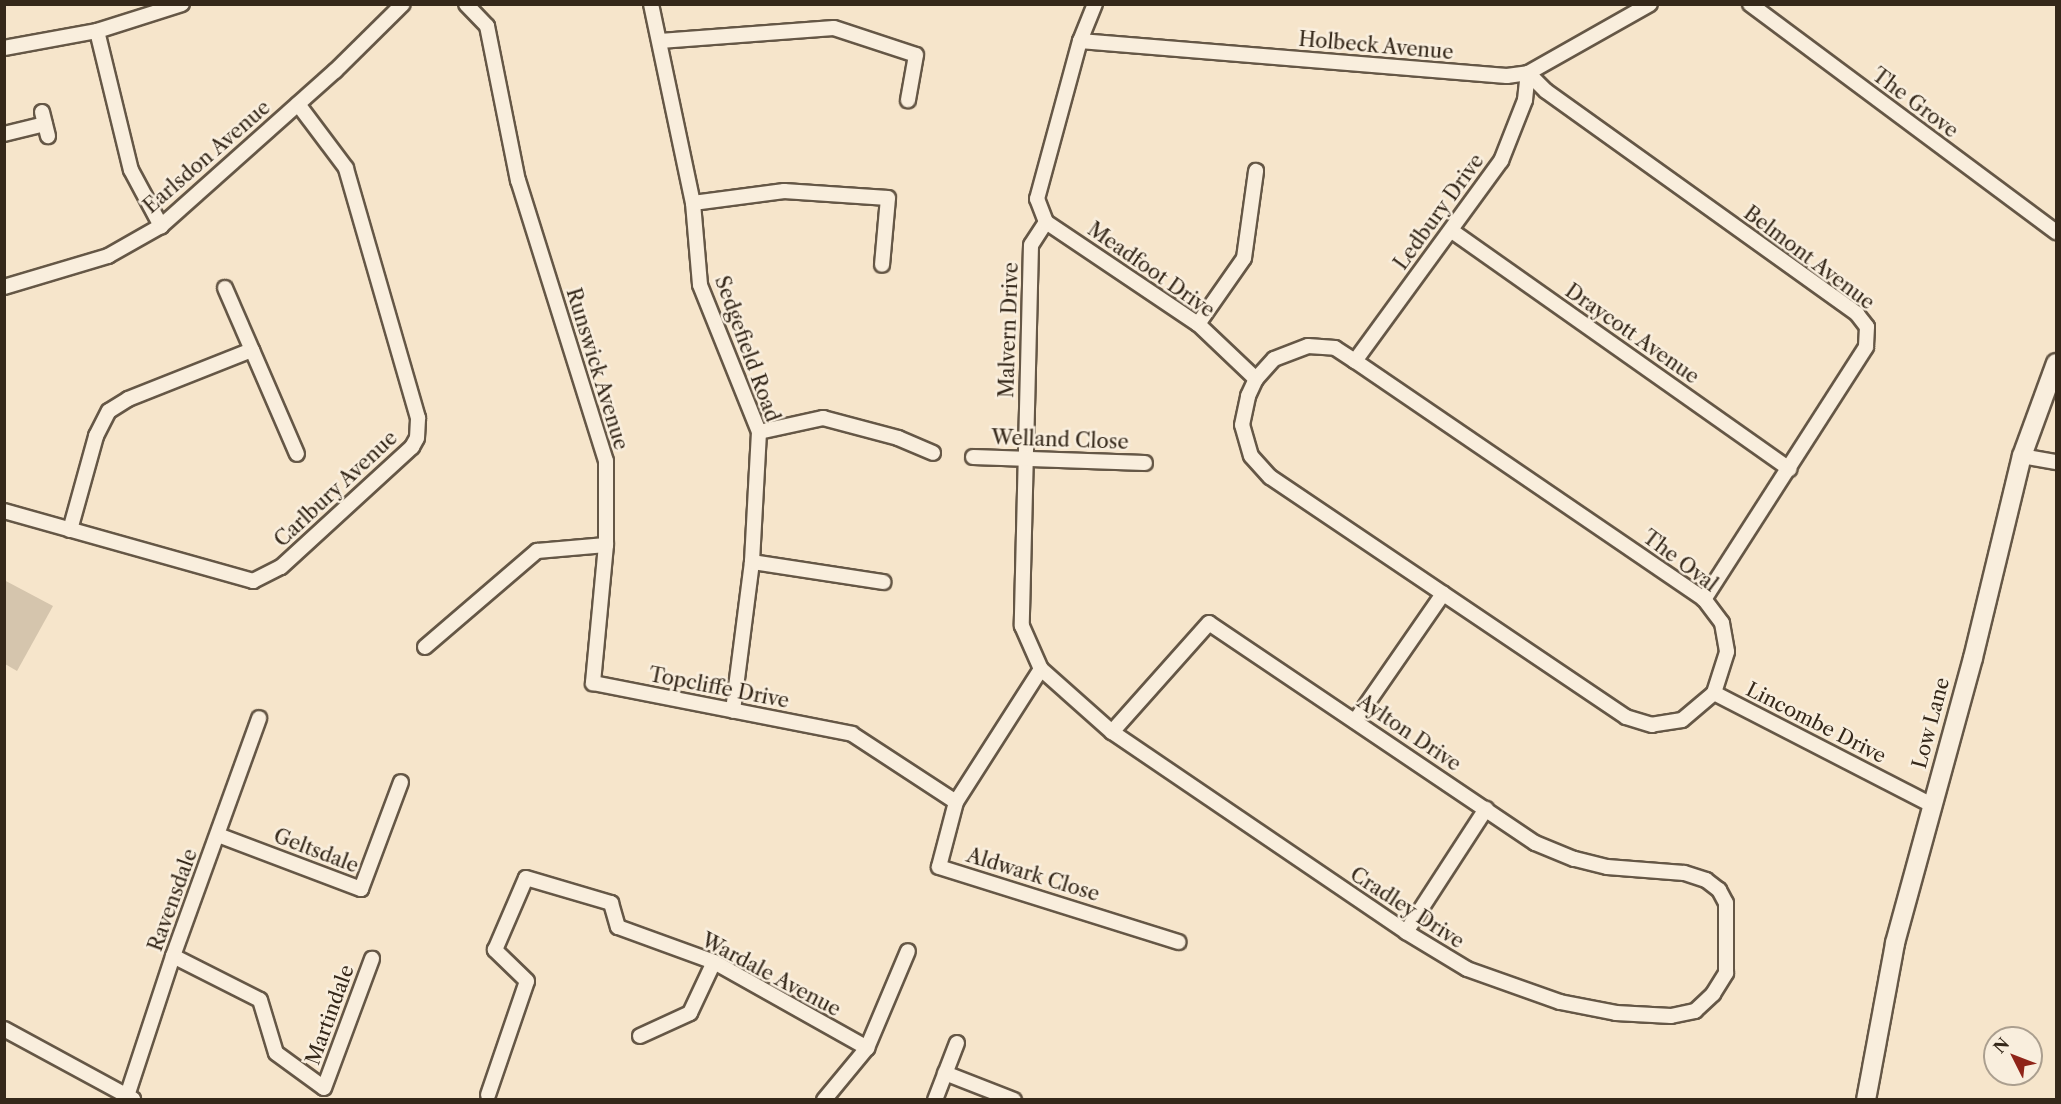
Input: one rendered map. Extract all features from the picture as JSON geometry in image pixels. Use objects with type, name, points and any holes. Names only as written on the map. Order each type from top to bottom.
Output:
[{"type":"main road","name":"Low Lane","points":[[1866,1100],[1895,943],[2022,456],[2056,363]]},
{"type":"street","points":[[4,48],[98,31],[182,4]]},
{"type":"street","name":"Earlsdon Avenue","points":[[4,287],[108,256],[161,226],[298,104],[403,4]]},
{"type":"street","name":"Runswick Avenue","points":[[465,4],[487,26],[518,181],[606,460],[606,546]]},
{"type":"street","name":"Sedgefield Road","points":[[651,4],[693,203],[700,285],[759,432],[752,562],[733,711]]},
{"type":"street","points":[[1046,222],[1037,199],[1080,41],[1095,4]]},
{"type":"street","name":"Holbeck Avenue","points":[[1080,41],[1507,76],[1528,73],[1650,4]]},
{"type":"street","name":"The Grove","points":[[1750,4],[2056,232]]},
{"type":"street","points":[[660,41],[834,28],[916,55],[908,100]]},
{"type":"street","points":[[98,31],[131,170],[161,226]]},
{"type":"street","name":"Ledbury Drive","points":[[1355,361],[1501,161],[1525,100],[1528,73]]},
{"type":"street","name":"Belmont Avenue","points":[[1528,73],[1546,91],[1857,314],[1868,327],[1866,347],[1789,470],[1704,598]]},
{"type":"street","name":"Carlbury Avenue","points":[[4,512],[242,581],[262,579],[281,567],[403,456],[417,438],[418,418],[346,168],[298,104]]},
{"type":"street","points":[[4,134],[45,124]]},
{"type":"street","points":[[1198,324],[1244,258],[1256,171]]},
{"type":"street","points":[[693,203],[784,191],[888,198],[882,265]]},
{"type":"street","name":"Meadfoot Drive","points":[[1046,222],[1198,324],[1256,379]]},
{"type":"street","name":"Malvern Drive","points":[[1041,669],[1022,626],[1024,459],[1031,245],[1046,222]]},
{"type":"street","name":"Draycott Avenue","points":[[1452,231],[1789,470]]},
{"type":"street","points":[[225,288],[297,454]]},
{"type":"street","name":"The Oval","points":[[1308,346],[1335,348],[1355,361],[1704,598],[1722,623],[1727,652],[1714,693],[1682,720],[1652,725],[1626,717],[1270,477],[1251,456],[1242,425],[1248,396],[1256,379],[1274,359],[1308,346]]},
{"type":"street","points":[[70,530],[96,436],[110,411],[128,399],[252,350]]},
{"type":"street","points":[[759,432],[823,418],[898,438],[933,453]]},
{"type":"street","points":[[275,441],[289,435]]},
{"type":"street","name":"Welland Close","points":[[973,456],[1145,463]]},
{"type":"street","points":[[2022,456],[2056,462]]},
{"type":"street","points":[[425,647],[537,551],[606,546]]},
{"type":"street","name":"Topcliffe Drive","points":[[606,546],[592,683],[852,734],[956,802]]},
{"type":"street","points":[[752,562],[883,582]]},
{"type":"street","points":[[1356,720],[1443,594]]},
{"type":"street","name":"Aylton Drive","points":[[1112,732],[1209,623],[1356,720],[1535,843],[1574,859],[1607,867],[1684,873],[1706,880],[1719,890],[1726,903]]},
{"type":"street","points":[[956,802],[1041,669]]},
{"type":"street","name":"Cradley Drive","points":[[1041,669],[1112,732],[1406,932],[1442,956],[1515,989],[1616,1013],[1671,1016],[1695,1011],[1713,994],[1725,973],[1726,903]]},
{"type":"street","name":"Lincombe Drive","points":[[1714,693],[1932,805]]},
{"type":"street","name":"Ravensdale","points":[[131,1098],[172,956],[259,718]]},
{"type":"street","name":"Geltsdale","points":[[218,835],[361,890],[401,782]]},
{"type":"street","name":"Aldwark Close","points":[[956,802],[939,867],[1179,942]]},
{"type":"street","points":[[1406,932],[1485,809]]},
{"type":"street","name":"Wardale Avenue","points":[[488,1095],[527,981],[495,950],[526,878],[610,903],[618,927],[714,962],[867,1048]]},
{"type":"street","points":[[824,1100],[867,1048],[908,951]]},
{"type":"street","name":"Martindale","points":[[172,956],[260,1000],[276,1053],[324,1088],[372,959]]},
{"type":"street","points":[[640,1036],[690,1013],[714,962]]},
{"type":"street","points":[[4,1029],[131,1098]]},
{"type":"street","points":[[934,1100],[957,1043]]},
{"type":"street","points":[[945,1073],[1014,1100]]},
{"type":"shaded area","points":[[4,580],[53,606],[17,671],[5,664]]}]
